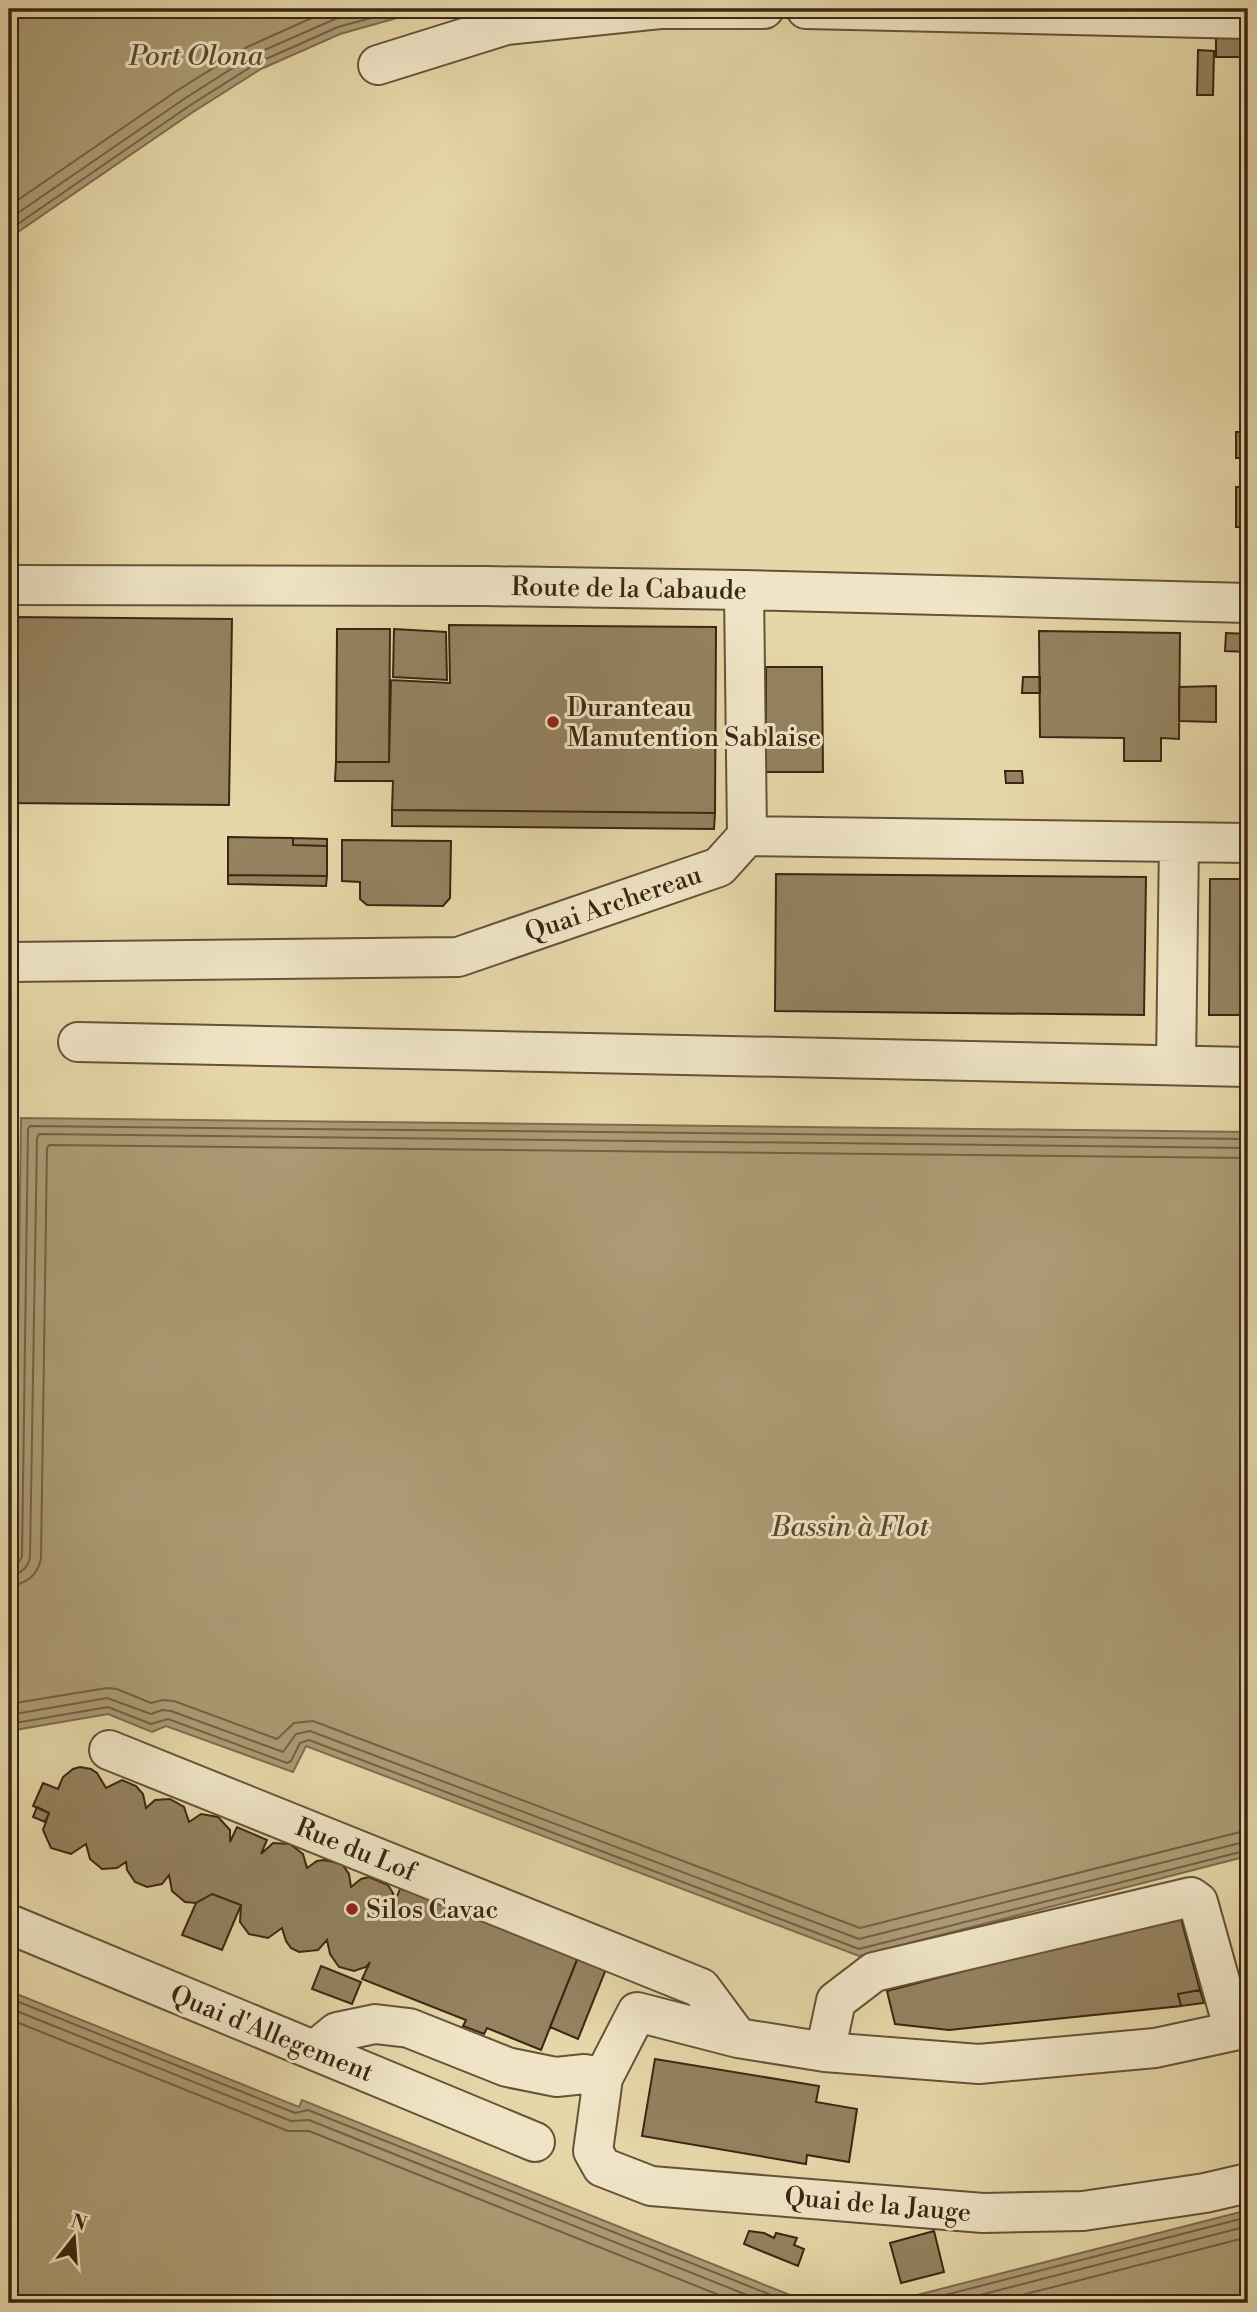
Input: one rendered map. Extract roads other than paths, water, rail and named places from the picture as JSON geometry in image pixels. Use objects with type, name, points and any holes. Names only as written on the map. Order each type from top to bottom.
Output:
[{"type":"street","points":[[378,65],[506,25],[660,9],[764,9]]},
{"type":"street","points":[[806,9],[1248,19]]},
{"type":"street","name":"Route de la Cabaude","points":[[9,586],[471,586],[1248,603]]},
{"type":"street","points":[[744,590],[747,836],[1248,843]]},
{"type":"street","name":"Quai Archereau","points":[[9,962],[458,957],[719,867],[747,836]]},
{"type":"street","points":[[1176,1065],[1179,842]]},
{"type":"street","points":[[78,1042],[1248,1067]]},
{"type":"street","name":"Rue du Lof","points":[[108,1750],[701,1987],[738,2038]]},
{"type":"street","points":[[738,2038],[825,2052],[979,2064],[1155,2048],[1241,2029],[1198,1902],[1191,1897],[874,1972],[836,2001],[825,2052]]},
{"type":"street","name":"Quai d'Allegement","points":[[9,1924],[535,2142]]},
{"type":"street","name":"Quai de la Jauge","points":[[738,2038],[637,2012],[603,2078],[593,2151],[602,2167],[651,2186],[983,2213],[1083,2211],[1205,2193],[1248,2183]]},
{"type":"street","points":[[315,2050],[337,2032],[374,2024],[409,2028],[507,2067],[556,2077],[585,2074],[603,2078]]},
{"type":"water","name":"Port Olona","points":[[9,9],[429,9],[340,34],[261,69],[193,112],[9,238]]},
{"type":"water","name":"Bassin à Flot","points":[[21,1118],[1248,1132],[1248,1856],[859,1956],[306,1746],[293,1772],[166,1726],[152,1732],[108,1714],[9,1731],[9,1561],[15,1557]]},
{"type":"water","points":[[9,1991],[299,2107],[302,2100],[810,2303],[9,2303]]},
{"type":"water","points":[[1248,2210],[1248,2303],[886,2303]]},
{"type":"place","name":"Duranteau Manutention Sablaise","points":[[553,722]]},
{"type":"place","name":"Silos Cavac","points":[[352,1909]]}]
